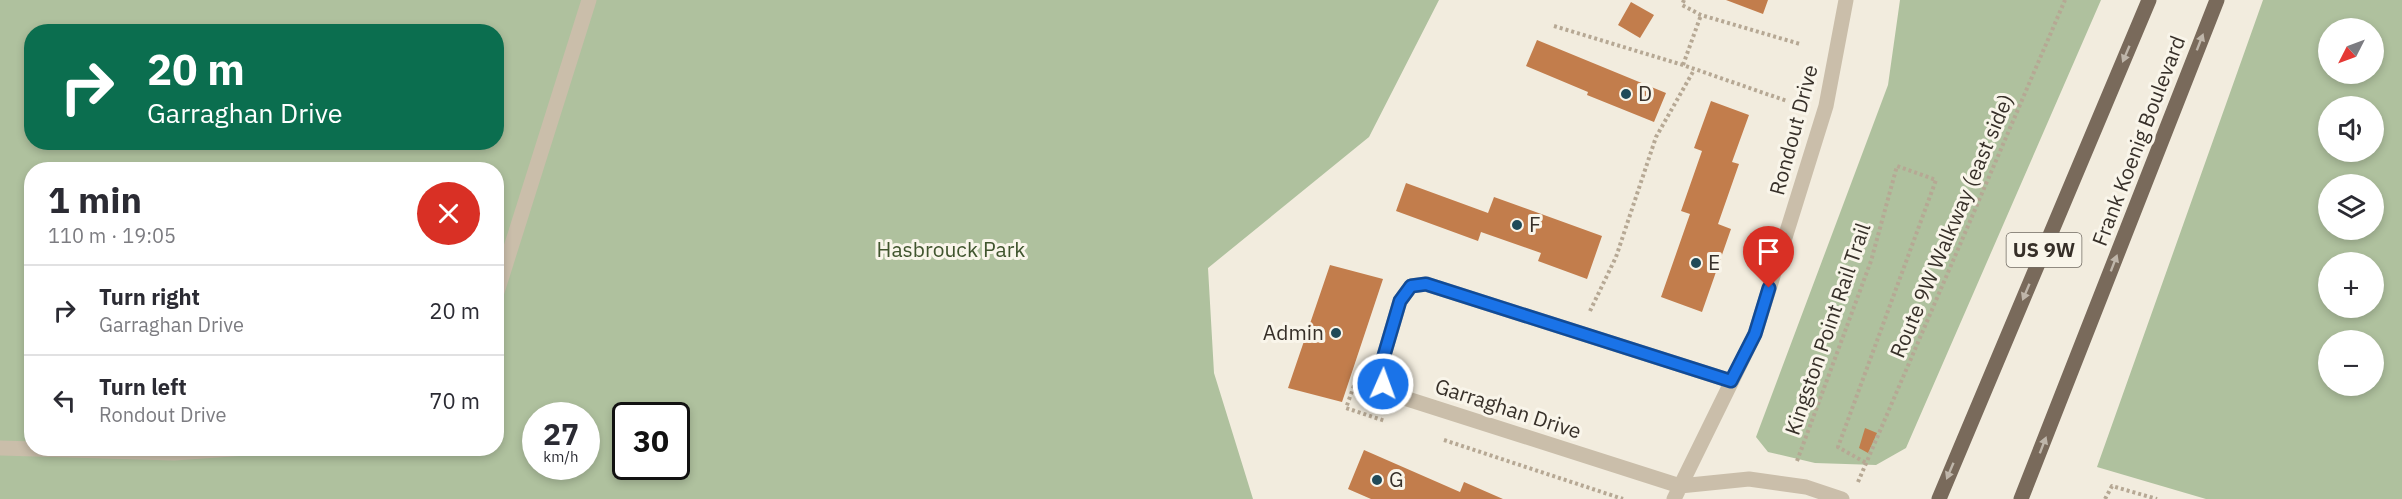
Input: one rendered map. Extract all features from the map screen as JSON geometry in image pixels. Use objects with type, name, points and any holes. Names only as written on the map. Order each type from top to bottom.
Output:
[{"type":"main road","name":"Frank Koenig Boulevard","points":[[1939,499],[2149,0]]},
{"type":"main road","name":"Frank Koenig Boulevard","points":[[2021,499],[2217,0]]},
{"type":"street","points":[[504,270],[589,0]]},
{"type":"street","name":"Rondout Drive","points":[[1677,493],[1755,334],[1826,106],[1846,0]]},
{"type":"street","name":"Garraghan Drive","points":[[1731,381],[1426,284],[1411,286],[1400,301],[1380,369],[1383,384],[1395,395],[1677,493],[1749,479],[1806,487],[1842,499]]},
{"type":"street","points":[[0,448],[24,449]]},
{"type":"path","points":[[1684,0],[1682,5],[1701,15],[1800,44]]},
{"type":"path","name":"Route 9W Walkway (east side)","points":[[1897,166],[1936,180],[1838,447],[1866,463],[2065,0]]},
{"type":"path","points":[[1683,65],[1701,15]]},
{"type":"path","points":[[1554,26],[1683,65],[1787,101]]},
{"type":"path","points":[[1589,312],[1616,257],[1656,136],[1694,70]]},
{"type":"path","name":"Kingston Point Rail Trail","points":[[1795,466],[1871,261],[1897,166]]},
{"type":"path","points":[[2105,499],[2112,486],[2157,499]]},
{"type":"green space","name":"Hasbrouck Park","points":[[0,0],[1439,0],[1369,137],[1208,268],[1214,373],[1253,499],[0,499]]},
{"type":"green space","points":[[1900,0],[2101,0],[1906,448],[1876,465],[1815,463],[1768,452],[1756,437],[1888,85]]},
{"type":"green space","points":[[2263,0],[2402,0],[2402,499],[2206,499],[2097,467]]},
{"type":"building","points":[[1726,0],[1768,0],[1763,14]]},
{"type":"building","points":[[1631,2],[1654,15],[1640,38],[1618,25]]},
{"type":"building","points":[[1537,40],[1666,93],[1654,122],[1587,95],[1588,92],[1526,66]]},
{"type":"building","points":[[1711,101],[1749,115],[1732,162],[1739,164],[1718,224],[1731,229],[1702,312],[1661,297],[1690,214],[1681,211],[1702,151],[1694,148]]},
{"type":"building","points":[[1406,183],[1488,213],[1494,197],[1602,236],[1587,279],[1538,261],[1541,253],[1481,232],[1478,241],[1396,211]]},
{"type":"building","name":"Admin","points":[[1330,265],[1383,279],[1342,402],[1288,388]]},
{"type":"building","points":[[1865,428],[1877,433],[1868,453],[1859,448]]},
{"type":"building","points":[[1364,450],[1460,492],[1464,482],[1503,499],[1371,499],[1348,489]]},
{"type":"place","name":"D","points":[[1626,94]]},
{"type":"place","name":"F","points":[[1517,225]]},
{"type":"place","name":"E","points":[[1696,263]]},
{"type":"place","name":"Admin","points":[[1336,333]]},
{"type":"place","name":"G","points":[[1377,480]]},
{"type":"route","points":[[1383,384],[1380,369],[1400,301],[1411,286],[1426,284],[1731,381],[1755,334],[1769,288]]}]
